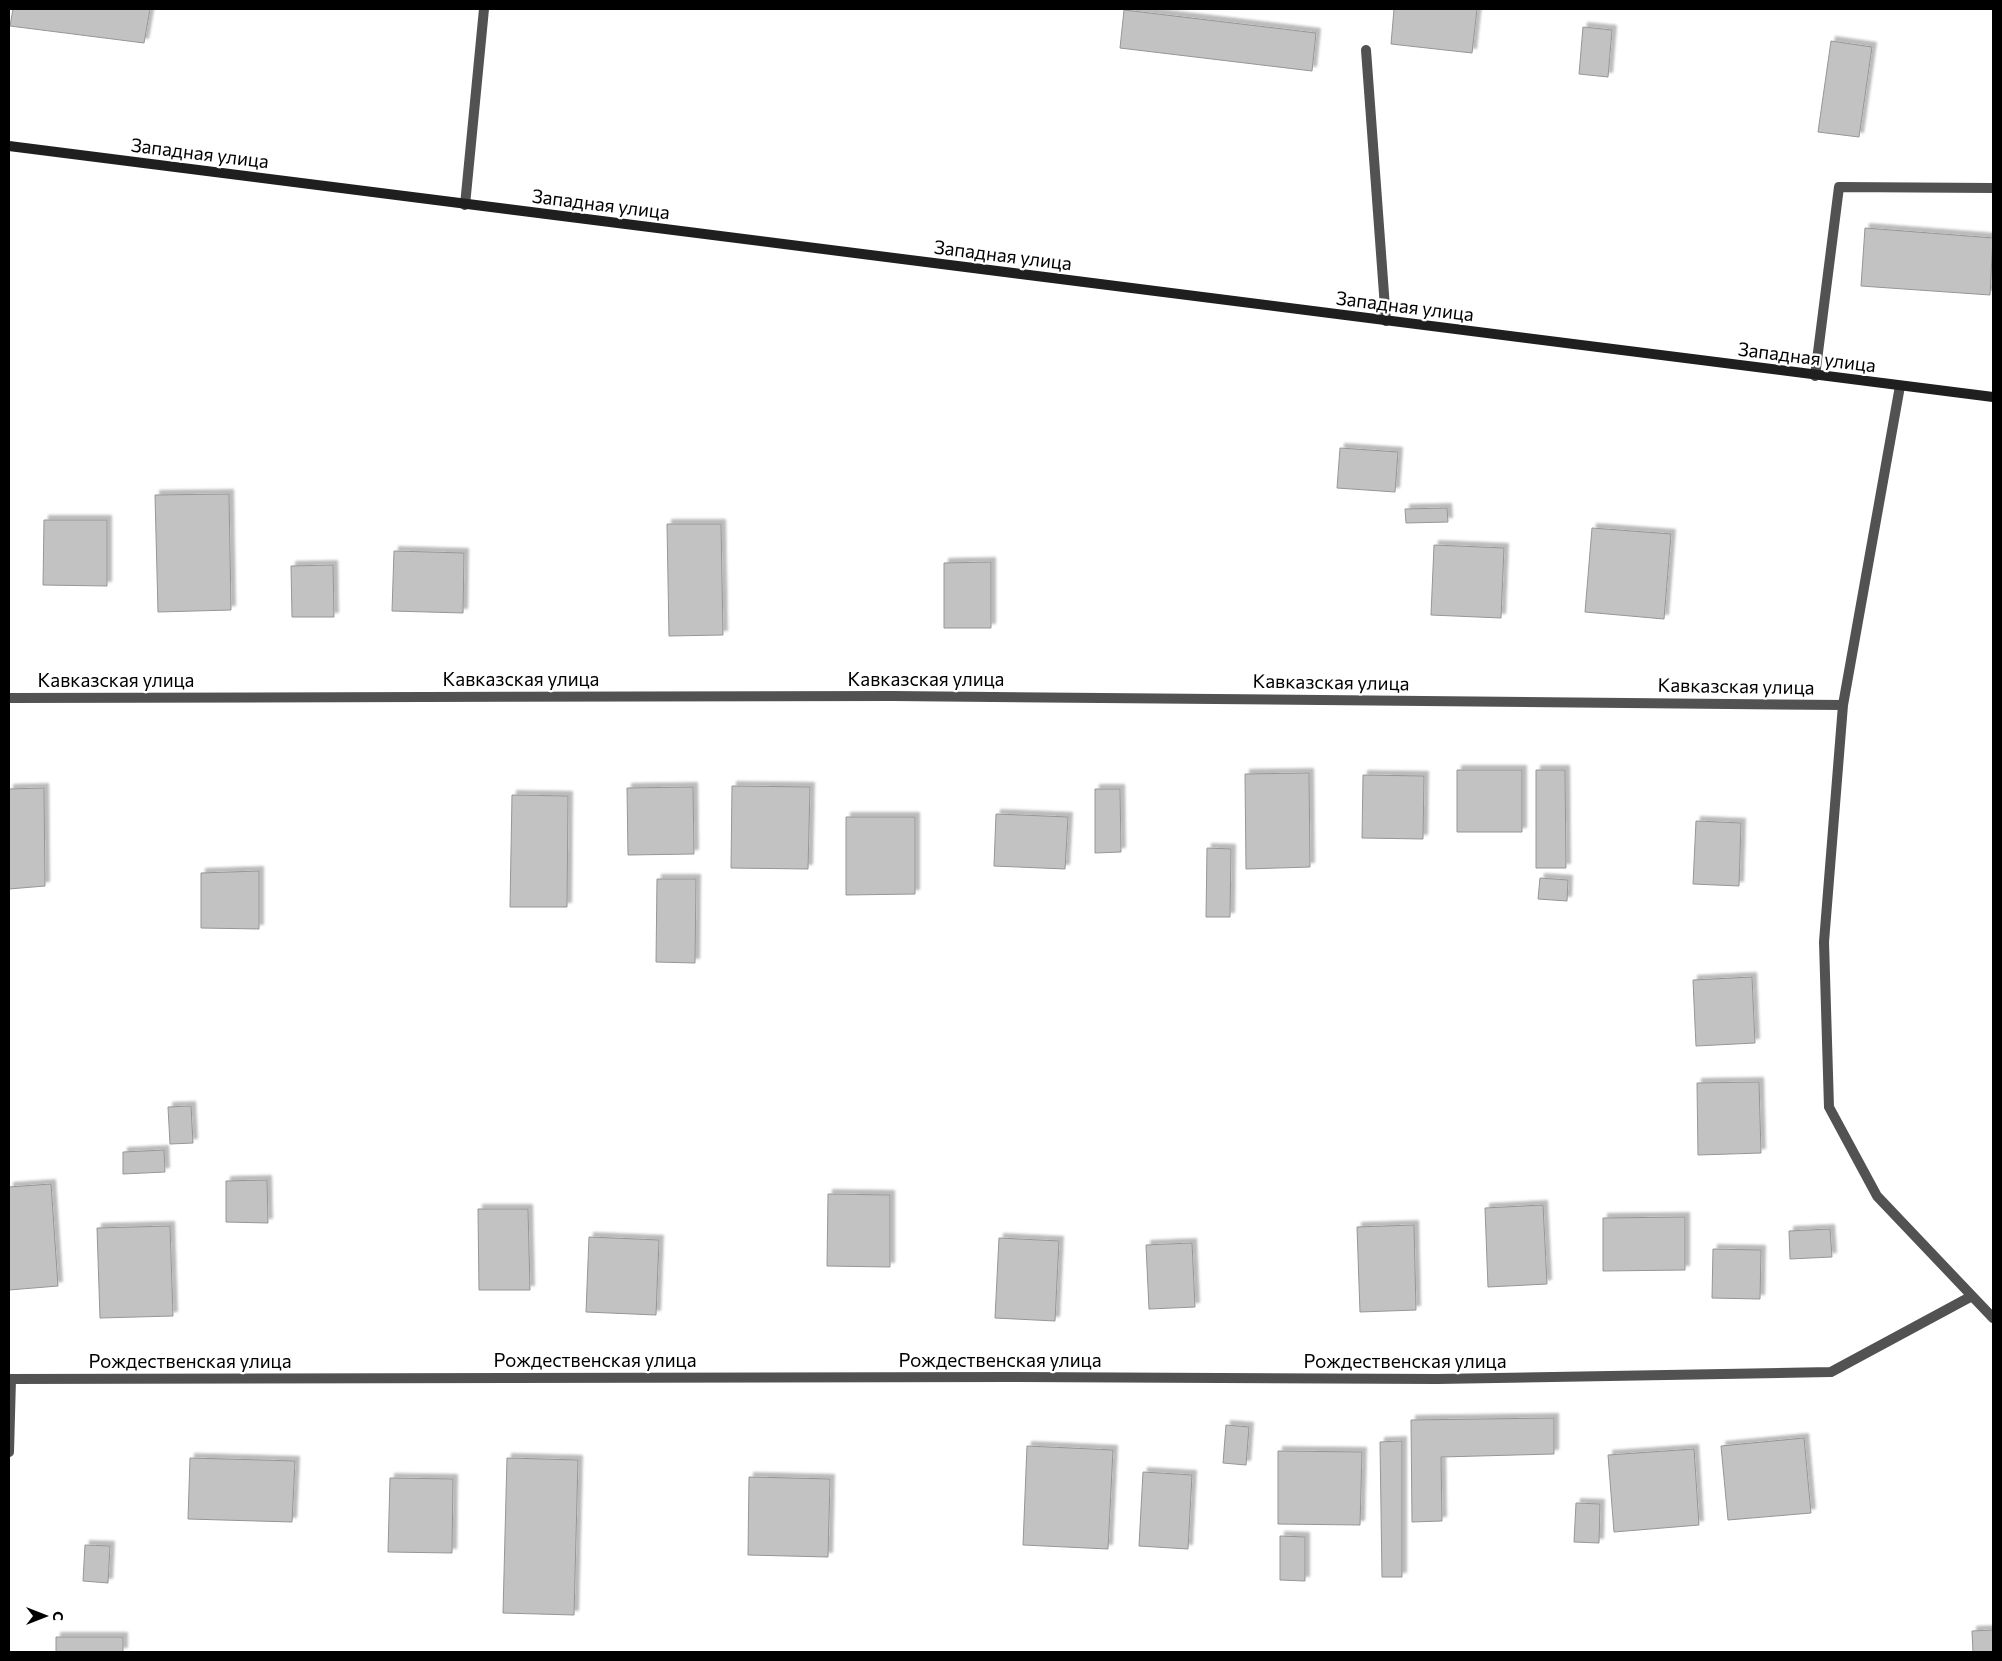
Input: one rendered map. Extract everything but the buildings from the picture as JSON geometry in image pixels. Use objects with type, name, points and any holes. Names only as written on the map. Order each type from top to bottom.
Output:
[{"type":"main road","name":"Западная улица","points":[[9,146],[1815,376],[1993,397]]},
{"type":"street","points":[[465,204],[484,9]]},
{"type":"street","points":[[1366,50],[1386,321]]},
{"type":"street","points":[[1815,376],[1839,187],[1993,188]]},
{"type":"street","points":[[1900,386],[1843,705],[1824,942],[1829,1107],[1877,1196],[1993,1318]]},
{"type":"street","name":"Кавказская улица","points":[[9,698],[893,696],[1843,705]]},
{"type":"street","name":"Рождественская улица","points":[[10,1379],[962,1377],[1437,1379],[1831,1372],[1972,1296]]},
{"type":"street","points":[[9,1452],[10,1379]]}]
